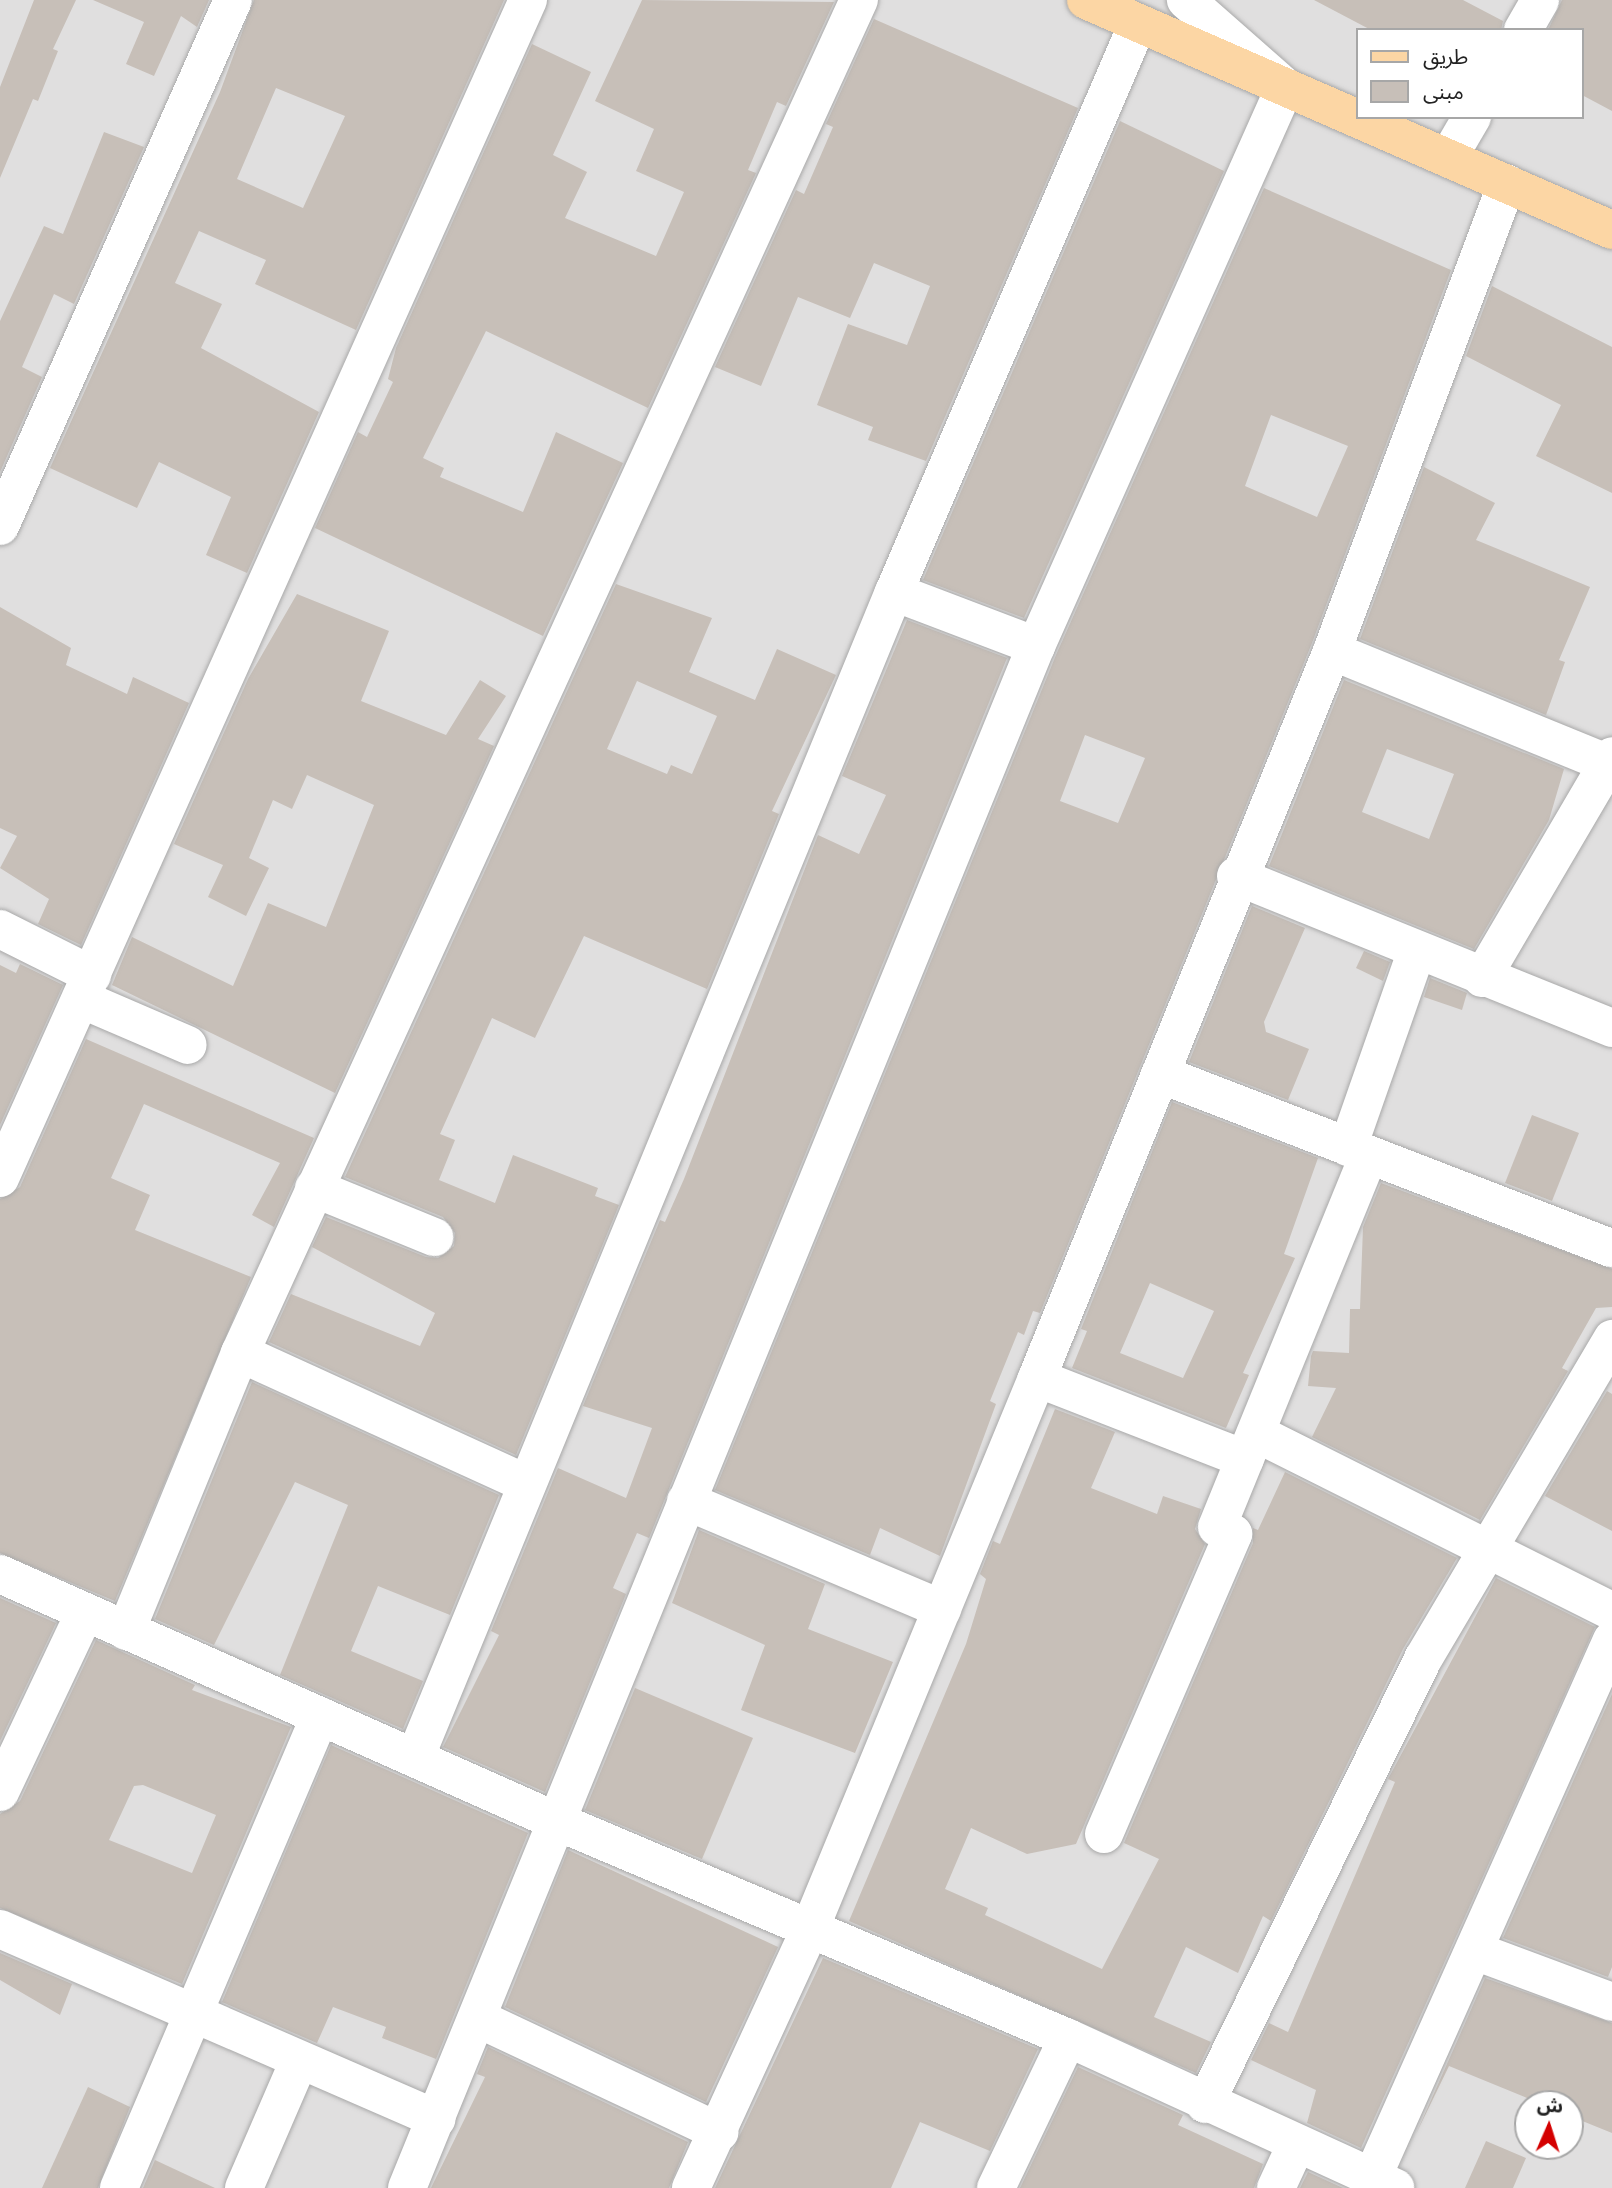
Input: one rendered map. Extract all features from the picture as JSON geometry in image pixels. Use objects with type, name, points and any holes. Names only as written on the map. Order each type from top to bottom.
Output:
[{"type":"main road","points":[[1086,0],[1356,118]]},
{"type":"main road","points":[[1358,119],[1612,230]]},
{"type":"street","points":[[0,526],[233,0]]},
{"type":"street","points":[[0,1178],[528,0]]},
{"type":"street","points":[[126,1631],[240,1353],[314,1188],[859,0]]},
{"type":"street","points":[[407,2188],[1036,646],[1285,87],[1186,0]]},
{"type":"street","points":[[1523,28],[1540,0]]},
{"type":"street","points":[[415,1758],[525,1483],[894,592],[1138,23]]},
{"type":"street","points":[[1448,158],[1471,119]]},
{"type":"street","points":[[691,2188],[810,1931],[1037,1378],[1160,1074],[1236,876],[1332,651],[1507,184]]},
{"type":"street","points":[[894,592],[1036,646]]},
{"type":"street","points":[[1332,651],[1610,759],[1482,978]]},
{"type":"street","points":[[1236,876],[1416,953],[1612,1028]]},
{"type":"street","points":[[0,929],[86,987],[188,1045]]},
{"type":"street","points":[[1104,1834],[1233,1534],[1217,1527],[1251,1446],[1359,1151],[1416,953]]},
{"type":"street","points":[[1160,1074],[1612,1248]]},
{"type":"street","points":[[314,1188],[434,1237]]},
{"type":"street","points":[[240,1353],[525,1483]]},
{"type":"street","points":[[1205,2104],[1341,1819],[1484,1548],[1607,1356]]},
{"type":"street","points":[[0,1574],[84,1614],[556,1821],[810,1931],[1068,2038],[1205,2104],[1383,2183],[1475,1951],[1610,1626],[1484,1548],[1251,1446],[1037,1378]]},
{"type":"street","points":[[686,1501],[942,1609]]},
{"type":"street","points":[[0,1792],[84,1614]]},
{"type":"street","points":[[119,2188],[320,1716]]},
{"type":"street","points":[[0,1929],[298,2063],[436,2119]]},
{"type":"street","points":[[1475,1951],[1612,2002]]},
{"type":"street","points":[[477,2018],[719,2132]]},
{"type":"street","points":[[996,2188],[1068,2038]]},
{"type":"street","points":[[244,2188],[298,2063]]},
{"type":"street","points":[[1276,2188],[1296,2145]]},
{"type":"shaded area","points":[[0,0],[1612,0],[1612,2188],[0,2188]]},
{"type":"building","points":[[34,0],[76,0],[53,49],[58,51],[38,101],[33,99],[0,178],[0,87]]},
{"type":"building","points":[[93,0],[209,0],[197,27],[181,16],[154,76],[126,64],[144,22]]},
{"type":"building","points":[[254,0],[504,0],[356,330],[255,284],[266,260],[199,231],[175,283],[222,304],[201,348],[319,412],[247,573],[206,555],[231,497],[159,462],[137,508],[50,468],[220,92]],"holes":[[[276,88],[345,116],[303,208],[237,179]]]},
{"type":"building","points":[[642,0],[834,2],[786,106],[777,102],[748,170],[756,173],[648,408],[486,331],[423,458],[444,468],[440,477],[523,512],[556,432],[623,463],[543,636],[315,528],[358,432],[367,437],[393,382],[388,379],[396,348],[532,44],[591,72],[553,155],[587,172],[565,218],[656,256],[684,192],[636,171],[654,129],[595,101]]},
{"type":"building","points":[[1314,0],[1463,0],[1503,21],[1501,28],[1367,28]]},
{"type":"building","points":[[1562,0],[1612,0],[1612,111],[1584,96],[1584,28],[1549,28]]},
{"type":"building","points":[[874,19],[1078,108],[926,461],[868,440],[873,427],[817,405],[848,324],[907,345],[930,286],[874,263],[850,318],[798,297],[761,386],[715,367],[796,190],[804,194],[833,127],[826,124]]},
{"type":"building","points":[[1120,121],[1224,171],[1024,618],[923,580]]},
{"type":"building","points":[[104,132],[144,147],[74,304],[54,294],[22,367],[42,377],[0,472],[0,321],[44,226],[63,234]]},
{"type":"building","points":[[1264,188],[1451,270],[1312,643],[1040,1313],[1033,1311],[1024,1335],[1018,1332],[990,1401],[996,1404],[940,1556],[880,1528],[870,1555],[715,1490],[1056,655]],"holes":[[[1271,415],[1348,446],[1317,517],[1245,486]],[[1085,735],[1145,758],[1118,823],[1060,801]]]},
{"type":"building","points":[[1492,286],[1612,347],[1612,493],[1536,456],[1561,405],[1466,356]]},
{"type":"building","points":[[1424,467],[1495,503],[1476,540],[1590,587],[1559,660],[1565,662],[1546,715],[1360,639]]},
{"type":"building","points":[[616,584],[712,618],[689,672],[755,700],[777,649],[836,675],[772,811],[779,814],[707,989],[584,936],[535,1038],[492,1018],[440,1134],[455,1140],[439,1180],[495,1203],[513,1155],[598,1188],[595,1196],[619,1205],[516,1455],[269,1342],[291,1294],[420,1346],[435,1313],[312,1247],[326,1217],[426,1257],[438,1258],[454,1246],[455,1233],[443,1217],[345,1177]],"holes":[[[637,681],[717,716],[692,774],[671,765],[667,774],[607,749]]]},
{"type":"building","points":[[297,594],[389,631],[361,701],[446,735],[480,680],[506,696],[478,739],[494,746],[335,1093],[112,985],[132,937],[233,986],[268,903],[326,927],[374,805],[307,775],[292,809],[273,800],[249,858],[269,868],[246,916],[208,897],[223,865],[174,844],[248,679]]},
{"type":"building","points":[[0,607],[71,648],[66,665],[127,694],[133,677],[189,703],[81,945],[38,924],[49,899],[0,868],[17,836],[0,828]]},
{"type":"building","points":[[907,620],[1007,658],[649,1538],[637,1533],[613,1588],[626,1594],[545,1792],[443,1747],[499,1635],[491,1631],[558,1468],[626,1498],[652,1428],[583,1406],[660,1220],[665,1222],[684,1179],[818,835],[859,854],[886,795],[842,776]]},
{"type":"building","points":[[1344,680],[1564,769],[1549,820],[1474,949],[1269,866]],"holes":[[[1387,749],[1454,774],[1429,839],[1362,812]]]},
{"type":"building","points":[[1252,906],[1305,928],[1264,1022],[1266,1032],[1309,1049],[1288,1100],[1189,1062]]},
{"type":"building","points":[[1364,951],[1390,962],[1383,981],[1356,968]]},
{"type":"building","points":[[20,964],[63,985],[0,1125],[0,965],[16,973]]},
{"type":"building","points":[[1430,978],[1467,993],[1462,1010],[1424,997]]},
{"type":"building","points":[[86,1039],[314,1138],[274,1227],[252,1215],[280,1163],[144,1104],[111,1178],[150,1195],[135,1230],[251,1277],[115,1601],[0,1553],[0,1199],[20,1187]]},
{"type":"building","points":[[1172,1102],[1318,1158],[1284,1254],[1295,1258],[1243,1373],[1249,1375],[1226,1428],[1072,1368],[1087,1331],[1081,1329]],"holes":[[[1150,1283],[1214,1311],[1183,1378],[1120,1353]]]},
{"type":"building","points":[[1532,1115],[1579,1133],[1552,1201],[1505,1183]]},
{"type":"building","points":[[1381,1183],[1612,1269],[1612,1307],[1596,1308],[1562,1368],[1568,1371],[1480,1520],[1312,1437],[1336,1388],[1308,1386],[1311,1356],[1313,1351],[1349,1353],[1350,1309],[1360,1309],[1363,1227]]},
{"type":"building","points":[[252,1382],[499,1495],[450,1615],[378,1586],[351,1651],[423,1681],[403,1729],[280,1675],[348,1505],[295,1482],[214,1645],[155,1619]]},
{"type":"building","points":[[1607,1391],[1612,1394],[1612,1531],[1545,1496]]},
{"type":"building","points":[[1055,1409],[1115,1432],[1091,1488],[1157,1514],[1163,1496],[1201,1509],[1195,1529],[1205,1544],[1076,1844],[1027,1854],[971,1828],[945,1889],[988,1908],[985,1915],[1102,1969],[1159,1859],[1124,1843],[1253,1543],[1253,1528],[1258,1530],[1285,1472],[1457,1558],[1403,1649],[1271,1921],[1263,1916],[1238,1973],[1186,1947],[1154,2017],[1211,2042],[1196,2073],[849,1921],[966,1644],[986,1579],[980,1574],[993,1541],[1000,1544]]},
{"type":"building","points":[[699,1530],[825,1584],[808,1629],[893,1662],[855,1753],[741,1710],[765,1645],[672,1603]]},
{"type":"building","points":[[1496,1578],[1595,1627],[1361,2148],[1307,2123],[1316,2090],[1251,2060],[1269,2023],[1288,2032],[1395,1782],[1388,1779]]},
{"type":"building","points":[[0,1598],[56,1623],[0,1741]]},
{"type":"building","points":[[96,1640],[195,1685],[192,1690],[291,1727],[182,1984],[0,1908],[0,1814],[20,1801]],"holes":[[[143,1785],[216,1815],[192,1873],[109,1840],[134,1786]]]},
{"type":"building","points":[[635,1688],[753,1738],[702,1859],[585,1810]]},
{"type":"building","points":[[1612,1694],[1612,1967],[1608,1977],[1503,1938]]},
{"type":"building","points":[[331,1745],[528,1833],[436,2059],[382,2038],[386,2027],[333,2007],[317,2043],[222,2002]]},
{"type":"building","points":[[568,1850],[778,1947],[706,2102],[505,2007]]},
{"type":"building","points":[[0,1953],[72,1984],[60,2015],[0,1980]]},
{"type":"building","points":[[823,1958],[1038,2049],[990,2151],[920,2122],[891,2188],[715,2188]]},
{"type":"building","points":[[1485,1978],[1612,2023],[1612,2133],[1584,2122],[1584,2090],[1514,2090],[1514,2093],[1449,2066],[1416,2134]]},
{"type":"building","points":[[488,2047],[688,2142],[669,2188],[431,2188],[485,2077],[477,2074]]},
{"type":"building","points":[[1078,2067],[1183,2115],[1178,2125],[1263,2164],[1254,2188],[1020,2188]]},
{"type":"building","points":[[88,2087],[130,2107],[98,2188],[42,2188]]},
{"type":"building","points":[[1486,2141],[1514,2153],[1514,2160],[1525,2160],[1513,2188],[1465,2188]]},
{"type":"building","points":[[155,2160],[215,2188],[143,2188]]},
{"type":"building","points":[[1308,2172],[1343,2188],[1300,2188]]}]
